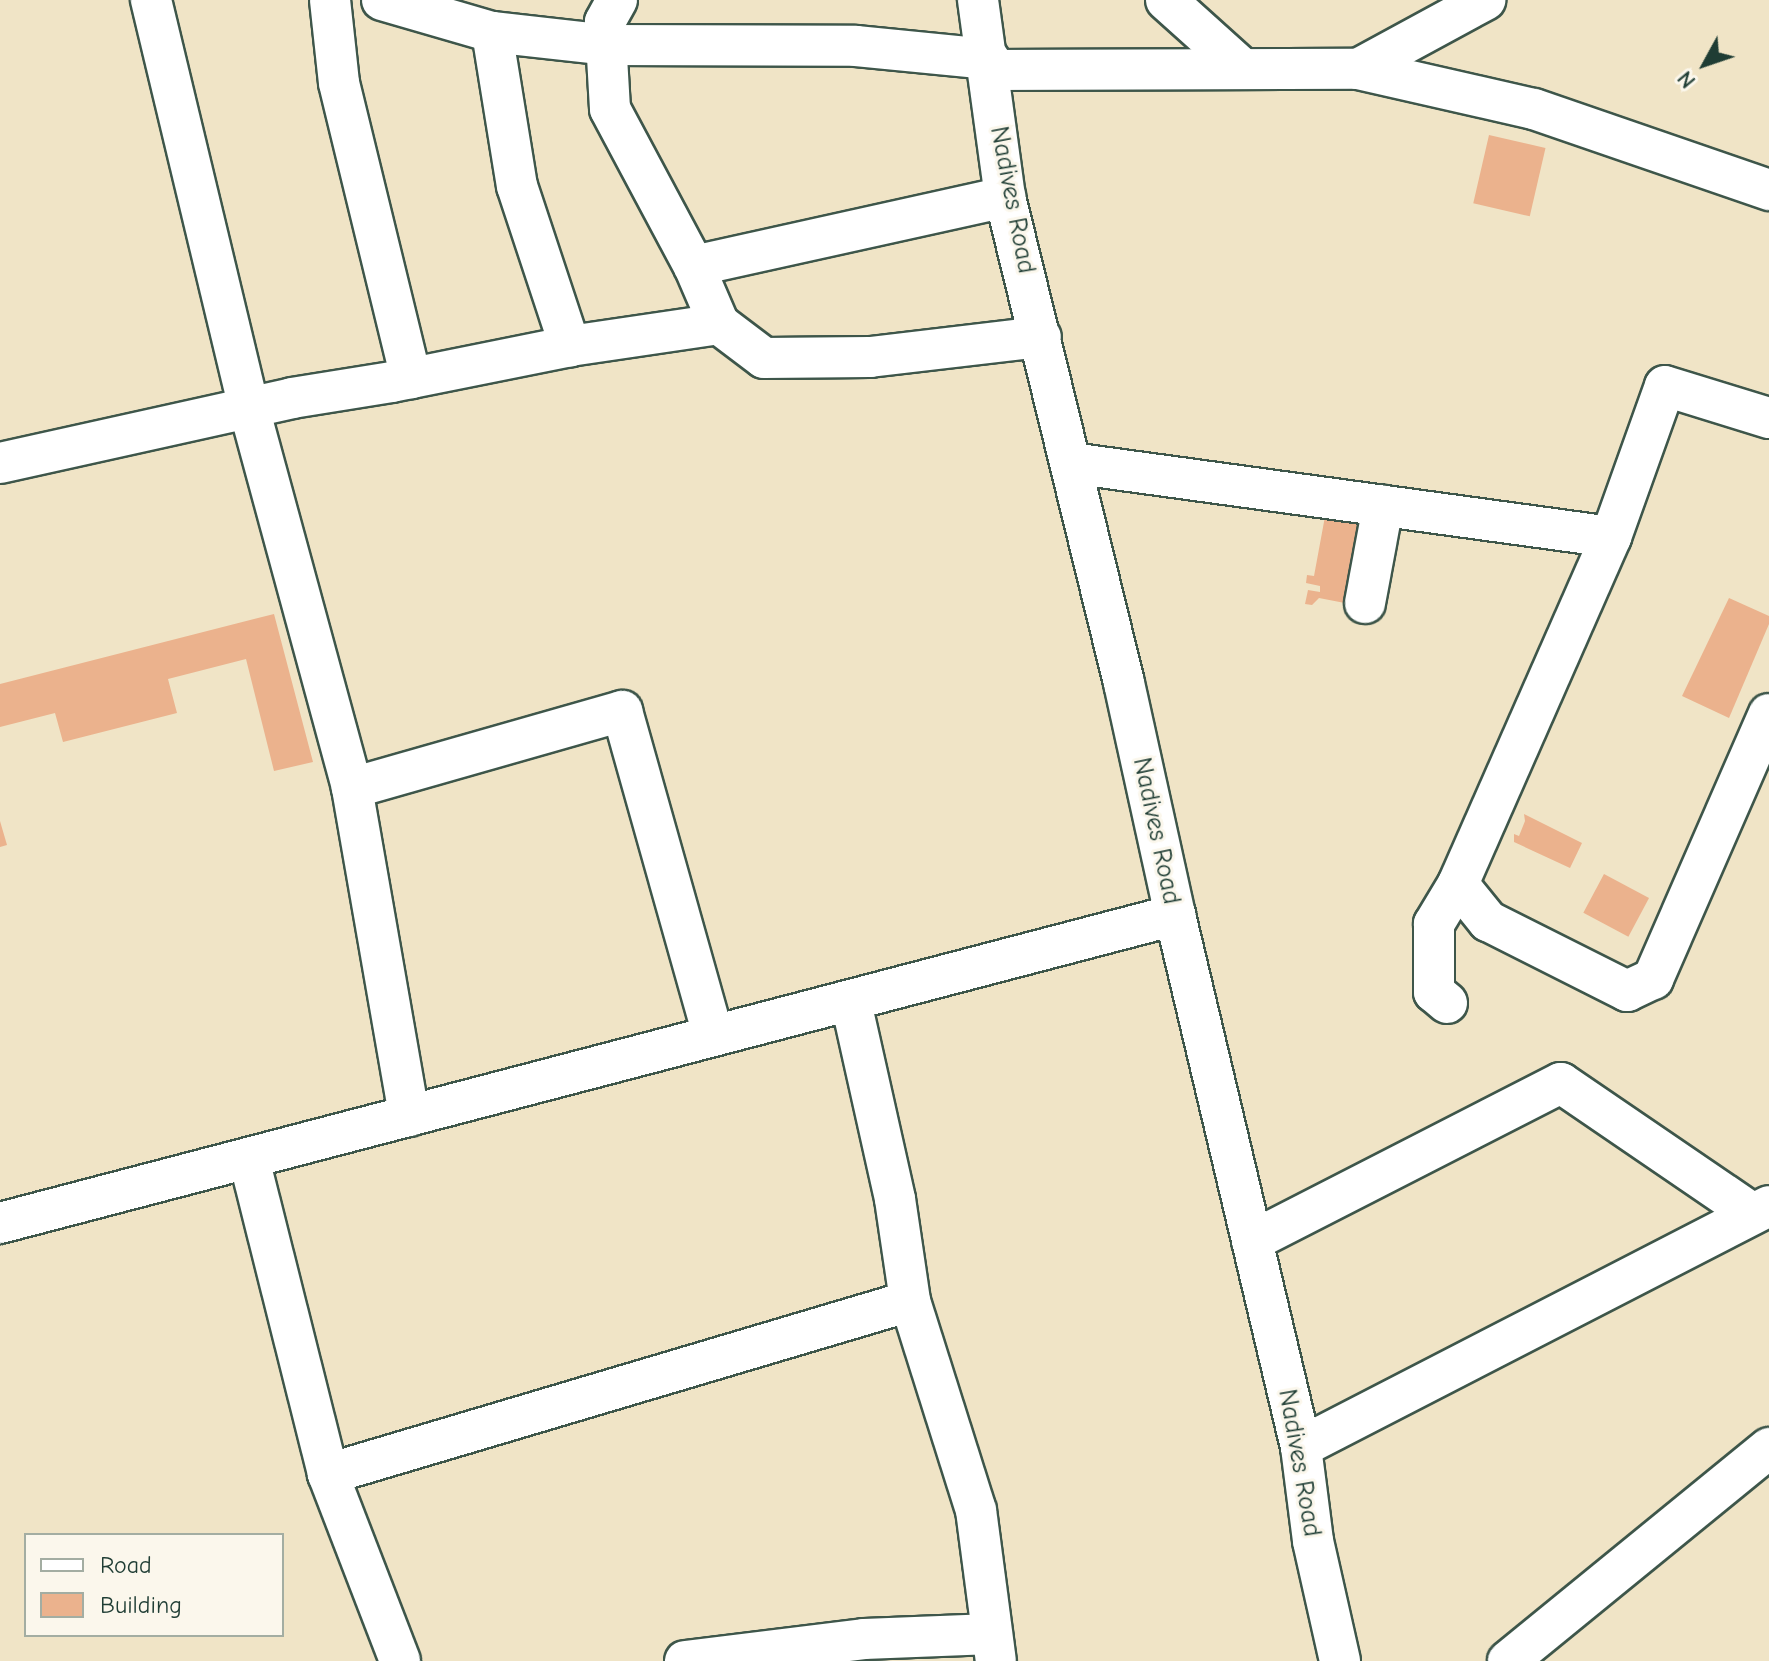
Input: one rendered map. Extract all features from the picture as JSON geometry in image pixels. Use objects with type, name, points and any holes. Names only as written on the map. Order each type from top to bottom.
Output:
[{"type":"street","points":[[151,0],[249,408],[352,788],[409,1116]]},
{"type":"street","points":[[330,0],[339,83],[411,378]]},
{"type":"street","points":[[382,0],[492,32],[607,45],[856,46],[989,65],[1358,69],[1534,109],[1769,190]]},
{"type":"street","points":[[617,0],[605,22],[610,109],[694,266],[719,324],[764,358],[870,357],[1041,337]]},
{"type":"street","name":"Nadives Road","points":[[978,0],[1005,197],[1071,463],[1301,1447],[1313,1541],[1340,1661]]},
{"type":"street","points":[[1166,0],[1243,69]]},
{"type":"street","points":[[1358,69],[1485,0]]},
{"type":"street","points":[[492,32],[517,186],[570,346]]},
{"type":"street","points":[[694,266],[1005,197]]},
{"type":"street","points":[[0,463],[249,408],[570,346],[719,324]]},
{"type":"street","points":[[1447,1003],[1434,992],[1434,924],[1458,884],[1611,537],[1665,386],[1769,418]]},
{"type":"street","points":[[1071,463],[1611,537]]},
{"type":"street","points":[[1365,603],[1383,506]]},
{"type":"street","points":[[352,788],[622,711],[713,1034]]},
{"type":"street","points":[[1458,884],[1488,921],[1627,991],[1653,979],[1769,714]]},
{"type":"street","points":[[0,1223],[1175,915]]},
{"type":"street","points":[[685,1661],[864,1639],[994,1647],[976,1510],[910,1301],[895,1199],[851,1002]]},
{"type":"street","points":[[1252,1241],[1561,1083],[1761,1210]]},
{"type":"street","points":[[249,1159],[328,1474],[400,1661]]},
{"type":"street","points":[[1301,1447],[1761,1210]]},
{"type":"street","points":[[328,1474],[910,1301]]},
{"type":"street","points":[[1508,1661],[1769,1448]]},
{"type":"building","points":[[1489,135],[1546,148],[1530,216],[1473,203]]},
{"type":"building","points":[[1326,511],[1371,520],[1355,605],[1319,598],[1312,605],[1305,604],[1308,590],[1320,592],[1320,586],[1306,583],[1307,575],[1314,576]]},
{"type":"building","points":[[1729,598],[1769,616],[1769,624],[1729,718],[1682,696]]},
{"type":"building","points":[[274,614],[313,762],[274,771],[246,659],[168,679],[177,713],[63,742],[55,713],[0,727],[0,684]]},
{"type":"building","points":[[1524,814],[1582,843],[1570,868],[1514,842],[1514,834],[1519,836],[1525,821]]},
{"type":"building","points":[[0,821],[7,845],[0,847]]},
{"type":"building","points":[[1604,874],[1649,898],[1628,937],[1583,913]]}]
